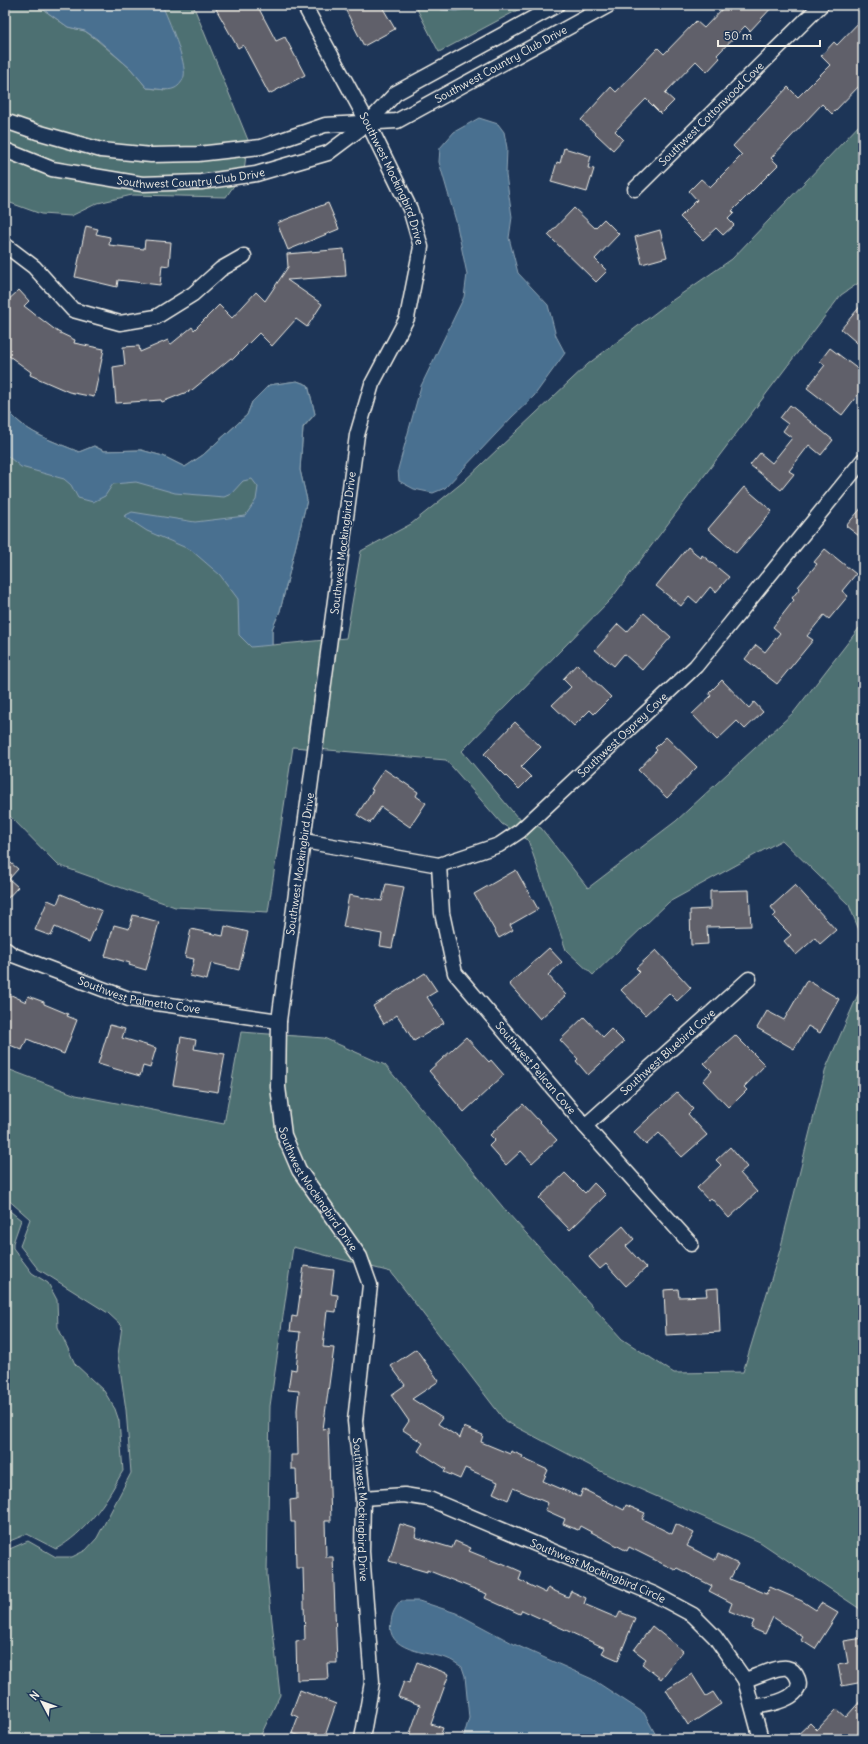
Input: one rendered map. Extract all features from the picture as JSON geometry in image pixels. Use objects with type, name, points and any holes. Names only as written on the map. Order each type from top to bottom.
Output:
[{"type":"street","name":"Southwest Mockingbird Drive","points":[[304,5],[368,123],[410,209],[421,247],[407,318],[372,384],[357,435],[279,1021],[278,1087],[284,1135],[299,1170],[360,1257],[370,1285],[355,1421],[363,1498],[362,1552],[372,1682],[362,1739]]},
{"type":"street","name":"Southwest Country Club Drive","points":[[5,150],[52,169],[142,184],[201,182],[256,174],[328,153],[368,123],[396,93],[557,5]]},
{"type":"street","name":"Southwest Country Club Drive","points":[[5,121],[37,132],[101,150],[152,155],[198,154],[261,147],[324,125],[397,121],[609,5]]},
{"type":"street","name":"Southwest Cottonwood Cove","points":[[635,189],[821,5]]},
{"type":"street","points":[[5,245],[34,267],[73,310],[120,323],[156,317],[193,294],[221,269],[244,256]]},
{"type":"street","name":"Southwest Osprey Cove","points":[[304,841],[439,865],[499,845],[520,830],[696,666],[863,460]]},
{"type":"street","name":"Southwest Pelican Cove","points":[[439,865],[442,913],[455,973],[585,1126],[691,1244]]},
{"type":"street","name":"Southwest Palmetto Cove","points":[[5,949],[13,955],[129,999],[279,1021]]},
{"type":"street","name":"Southwest Bluebird Cove","points":[[585,1126],[750,979]]},
{"type":"street","name":"Southwest Mockingbird Circle","points":[[363,1498],[404,1495],[429,1499],[654,1594],[693,1615],[715,1637],[745,1680],[754,1708],[761,1739]]},
{"type":"street","points":[[745,1680],[779,1669],[787,1668],[793,1671],[799,1682],[798,1689],[794,1694],[775,1703],[754,1708]]},
{"type":"green space","points":[[5,5],[37,5],[68,27],[85,31],[97,40],[131,69],[147,88],[166,90],[182,59],[162,5],[193,5],[248,140],[244,171],[226,197],[132,195],[98,203],[71,216],[41,214],[5,201]]},
{"type":"green space","points":[[415,5],[527,5],[439,52]]},
{"type":"green space","points":[[863,121],[863,280],[841,295],[611,599],[462,751],[517,817],[541,828],[588,888],[676,821],[794,712],[863,623],[863,940],[849,905],[782,840],[669,902],[593,975],[566,950],[528,840],[502,824],[446,760],[293,747],[268,912],[175,907],[58,865],[5,811],[5,406],[20,423],[38,435],[79,452],[94,446],[104,451],[141,450],[163,456],[185,467],[203,455],[247,415],[252,402],[269,385],[297,381],[308,385],[315,414],[303,428],[300,470],[307,500],[280,611],[272,629],[272,645],[346,638],[361,551],[411,524],[463,482],[588,364],[667,304],[732,259]]},
{"type":"green space","points":[[863,983],[863,1611],[760,1542],[610,1476],[505,1421],[391,1272],[293,1247],[270,1406],[267,1575],[280,1695],[259,1739],[5,1739],[5,1551],[28,1541],[56,1557],[72,1557],[86,1550],[97,1538],[131,1473],[126,1410],[118,1355],[122,1326],[108,1313],[38,1269],[20,1246],[30,1219],[5,1197],[5,1068],[76,1095],[224,1124],[241,1032],[324,1038],[385,1065],[507,1212],[622,1339],[674,1373],[743,1372],[780,1250],[826,1068]]},
{"type":"green space","points":[[5,1207],[21,1220],[13,1243],[13,1248],[32,1273],[48,1283],[57,1300],[58,1327],[75,1364],[104,1391],[115,1409],[119,1421],[123,1471],[109,1496],[94,1516],[76,1535],[56,1549],[27,1534],[5,1543]]},
{"type":"water","points":[[37,5],[162,5],[183,61],[183,80],[178,86],[172,89],[165,90],[147,88],[131,69],[97,39],[85,31],[68,27]]},
{"type":"water","points":[[439,5],[473,5],[472,8],[456,11],[441,10]]},
{"type":"water","points":[[479,118],[498,124],[504,132],[507,148],[506,175],[512,217],[509,238],[518,273],[548,305],[556,336],[565,353],[534,396],[512,417],[445,488],[433,493],[414,489],[399,481],[398,469],[421,386],[464,297],[467,274],[456,221],[439,162],[440,148],[454,132]]},
{"type":"water","points":[[297,381],[308,385],[315,414],[303,427],[300,470],[307,500],[280,611],[272,629],[272,645],[251,647],[239,635],[238,599],[220,575],[191,550],[147,531],[124,516],[132,512],[195,522],[245,516],[256,500],[258,487],[252,479],[243,481],[231,494],[224,497],[175,493],[136,482],[113,484],[105,496],[93,502],[78,498],[71,485],[64,479],[21,467],[5,454],[5,406],[20,423],[38,435],[79,452],[94,446],[104,451],[141,450],[163,456],[185,467],[203,455],[247,415],[252,402],[269,385]]},
{"type":"water","points":[[401,1601],[419,1601],[456,1613],[516,1645],[592,1679],[644,1713],[658,1739],[463,1739],[469,1718],[465,1676],[462,1667],[446,1658],[409,1649],[394,1639],[391,1632],[391,1619],[394,1611]]},
{"type":"building","points":[[224,5],[257,5],[276,41],[285,37],[305,75],[269,94],[243,45],[238,48],[216,9]]},
{"type":"building","points":[[343,5],[381,5],[395,29],[364,46]]},
{"type":"building","points":[[726,5],[774,5],[750,31],[745,26],[717,55],[720,58],[707,72],[696,61],[665,93],[674,101],[661,114],[646,99],[615,131],[623,139],[613,150],[581,120],[611,87],[616,92],[658,48],[664,54],[696,21],[704,28]]},
{"type":"building","points":[[863,18],[863,82],[832,114],[822,104],[771,158],[778,165],[732,211],[734,213],[728,219],[734,225],[723,235],[716,228],[703,240],[680,217],[697,200],[689,191],[701,179],[710,187],[742,155],[733,146],[788,87],[798,97],[830,65],[821,56],[834,42],[837,45]]},
{"type":"building","points":[[564,148],[591,156],[588,168],[594,169],[587,192],[551,182],[557,162],[560,163]]},
{"type":"building","points":[[328,203],[339,229],[288,250],[277,223]]},
{"type":"building","points":[[574,208],[595,228],[604,219],[619,234],[595,259],[607,271],[596,282],[548,235]]},
{"type":"building","points":[[86,226],[98,229],[96,234],[110,237],[109,245],[144,249],[145,240],[171,242],[169,266],[162,265],[160,285],[118,280],[117,287],[75,277]]},
{"type":"building","points":[[660,230],[667,257],[642,264],[635,237]]},
{"type":"building","points":[[344,249],[346,276],[287,280],[322,304],[307,327],[296,319],[272,346],[259,333],[233,359],[231,358],[192,390],[162,402],[161,400],[116,403],[113,367],[125,365],[123,347],[139,346],[140,352],[168,340],[170,345],[192,327],[194,330],[219,305],[232,318],[256,292],[265,301],[288,267],[287,254]]},
{"type":"building","points":[[19,290],[29,301],[24,306],[58,332],[75,340],[74,343],[104,349],[94,397],[69,392],[30,375],[31,372],[5,353],[5,303]]},
{"type":"building","points":[[863,303],[863,348],[841,329]]},
{"type":"building","points":[[830,348],[863,373],[863,388],[842,415],[807,388],[825,365],[820,361]]},
{"type":"building","points":[[790,405],[833,440],[821,455],[809,445],[789,471],[794,474],[781,490],[750,465],[760,453],[772,463],[792,438],[783,431],[788,424],[780,418]]},
{"type":"building","points":[[744,487],[772,511],[736,553],[708,529]]},
{"type":"building","points":[[863,506],[863,539],[846,526]]},
{"type":"building","points":[[688,547],[701,558],[702,555],[729,577],[716,592],[710,587],[697,603],[689,596],[681,606],[656,586]]},
{"type":"building","points":[[825,549],[856,574],[842,591],[848,596],[829,619],[824,615],[807,636],[813,640],[777,684],[745,659],[756,645],[765,652],[780,633],[773,627],[794,600],[792,598],[800,588],[798,587],[817,564],[814,562]]},
{"type":"building","points":[[644,613],[671,637],[642,670],[624,654],[614,666],[595,650],[618,624],[627,632]]},
{"type":"building","points":[[577,664],[611,697],[594,714],[590,710],[574,726],[552,705],[571,687],[563,679]]},
{"type":"building","points":[[722,680],[749,708],[754,702],[763,712],[745,729],[737,721],[717,740],[692,714],[711,696],[709,693]]},
{"type":"building","points":[[515,722],[541,747],[521,767],[531,777],[519,789],[484,754]]},
{"type":"building","points":[[666,737],[697,767],[667,798],[638,770],[657,750],[655,748]]},
{"type":"building","points":[[384,769],[418,792],[416,796],[426,803],[410,827],[381,807],[370,823],[357,815]]},
{"type":"building","points":[[5,858],[18,869],[9,879],[18,887],[5,901]]},
{"type":"building","points":[[516,870],[538,909],[510,925],[513,930],[499,938],[474,894]]},
{"type":"building","points":[[386,884],[404,887],[392,948],[380,946],[382,934],[343,927],[349,895],[382,901]]},
{"type":"building","points":[[795,885],[836,930],[820,944],[815,938],[796,955],[784,941],[791,935],[773,917],[776,914],[771,907]]},
{"type":"building","points":[[749,890],[751,926],[707,927],[708,944],[691,945],[690,910],[710,909],[710,891]]},
{"type":"building","points":[[61,894],[102,911],[89,942],[55,927],[51,936],[35,930],[48,900],[57,904]]},
{"type":"building","points":[[133,915],[159,922],[146,970],[129,965],[130,963],[105,956],[114,925],[129,929]]},
{"type":"building","points":[[225,926],[248,932],[239,970],[211,963],[207,980],[190,976],[194,959],[185,957],[191,929],[223,936]]},
{"type":"building","points":[[549,948],[562,962],[548,975],[566,995],[540,1019],[509,984]]},
{"type":"building","points":[[656,950],[691,988],[677,1001],[669,993],[645,1015],[621,990],[640,972],[636,968]]},
{"type":"building","points":[[425,973],[437,991],[427,997],[444,1023],[414,1041],[397,1015],[384,1024],[373,1006]]},
{"type":"building","points":[[807,980],[839,999],[820,1033],[808,1026],[794,1049],[757,1028],[767,1011],[784,1020]]},
{"type":"building","points":[[5,992],[26,1002],[28,996],[44,1002],[44,1004],[68,1014],[67,1016],[77,1020],[64,1054],[27,1039],[22,1050],[5,1043]]},
{"type":"building","points":[[584,1017],[603,1037],[611,1029],[624,1042],[588,1075],[576,1061],[578,1059],[560,1040]]},
{"type":"building","points":[[110,1025],[125,1029],[122,1038],[156,1048],[150,1068],[143,1066],[140,1076],[98,1064]]},
{"type":"building","points":[[735,1035],[765,1065],[744,1087],[747,1090],[729,1108],[703,1081],[712,1071],[704,1063]]},
{"type":"building","points":[[181,1037],[196,1040],[194,1049],[225,1054],[218,1092],[173,1085]]},
{"type":"building","points":[[466,1037],[489,1062],[491,1060],[504,1075],[464,1112],[429,1071]]},
{"type":"building","points":[[677,1092],[693,1109],[688,1114],[707,1135],[682,1157],[659,1133],[646,1145],[634,1132]]},
{"type":"building","points":[[523,1104],[557,1140],[532,1163],[521,1151],[506,1165],[489,1146],[495,1140],[490,1135]]},
{"type":"building","points":[[730,1147],[747,1167],[740,1173],[757,1192],[729,1218],[711,1198],[708,1200],[697,1188],[721,1165],[716,1160]]},
{"type":"building","points":[[565,1173],[585,1193],[594,1183],[606,1195],[570,1230],[539,1198]]},
{"type":"building","points":[[623,1226],[634,1239],[626,1246],[646,1268],[626,1286],[606,1264],[600,1269],[589,1257]]},
{"type":"building","points":[[304,1266],[334,1270],[331,1294],[338,1295],[336,1312],[327,1311],[323,1347],[334,1348],[323,1429],[328,1428],[331,1521],[325,1521],[326,1557],[333,1557],[337,1663],[327,1663],[328,1679],[297,1680],[296,1641],[305,1640],[303,1568],[296,1568],[295,1522],[291,1522],[290,1500],[297,1499],[296,1469],[291,1469],[291,1455],[298,1455],[297,1410],[299,1391],[288,1390],[291,1369],[296,1370],[300,1332],[290,1331],[292,1316],[297,1317]]},
{"type":"building","points":[[718,1288],[720,1332],[666,1335],[664,1290],[678,1289],[679,1297],[707,1296],[706,1289]]},
{"type":"building","points":[[416,1349],[439,1381],[412,1399],[442,1418],[438,1424],[460,1438],[464,1427],[483,1435],[481,1442],[510,1454],[511,1451],[523,1456],[522,1458],[548,1470],[543,1481],[580,1497],[583,1489],[624,1510],[626,1505],[645,1513],[642,1519],[672,1534],[676,1524],[694,1533],[687,1546],[715,1560],[718,1554],[738,1564],[730,1579],[767,1594],[770,1587],[802,1601],[816,1610],[821,1603],[838,1613],[815,1649],[801,1640],[803,1637],[773,1617],[765,1634],[751,1628],[754,1621],[729,1611],[732,1603],[709,1591],[712,1586],[677,1568],[675,1570],[629,1547],[627,1551],[580,1526],[578,1530],[563,1524],[565,1519],[545,1510],[548,1503],[513,1488],[508,1500],[493,1493],[498,1482],[465,1468],[460,1479],[444,1472],[446,1469],[418,1451],[423,1443],[403,1430],[409,1421],[391,1395],[405,1385],[391,1366]]},
{"type":"building","points":[[400,1524],[417,1529],[415,1537],[452,1548],[455,1541],[471,1548],[469,1551],[522,1572],[519,1580],[546,1593],[548,1588],[568,1597],[571,1591],[586,1598],[584,1604],[617,1618],[620,1612],[635,1618],[618,1660],[602,1653],[605,1648],[522,1610],[520,1614],[485,1598],[487,1594],[427,1570],[427,1572],[389,1561]]},
{"type":"building","points":[[652,1626],[683,1651],[661,1679],[642,1664],[646,1659],[634,1650]]},
{"type":"building","points":[[863,1638],[863,1682],[842,1686],[838,1665],[848,1663],[844,1641]]},
{"type":"building","points":[[417,1662],[449,1674],[431,1724],[443,1728],[439,1739],[408,1739],[420,1705],[398,1697],[404,1681],[409,1683]]},
{"type":"building","points":[[692,1674],[706,1696],[713,1692],[721,1704],[688,1725],[666,1690]]},
{"type":"building","points":[[300,1690],[336,1704],[324,1739],[308,1739],[292,1733],[298,1717],[291,1714]]},
{"type":"building","points":[[863,1698],[863,1739],[793,1739],[810,1723],[817,1730],[837,1709],[846,1717]]}]
